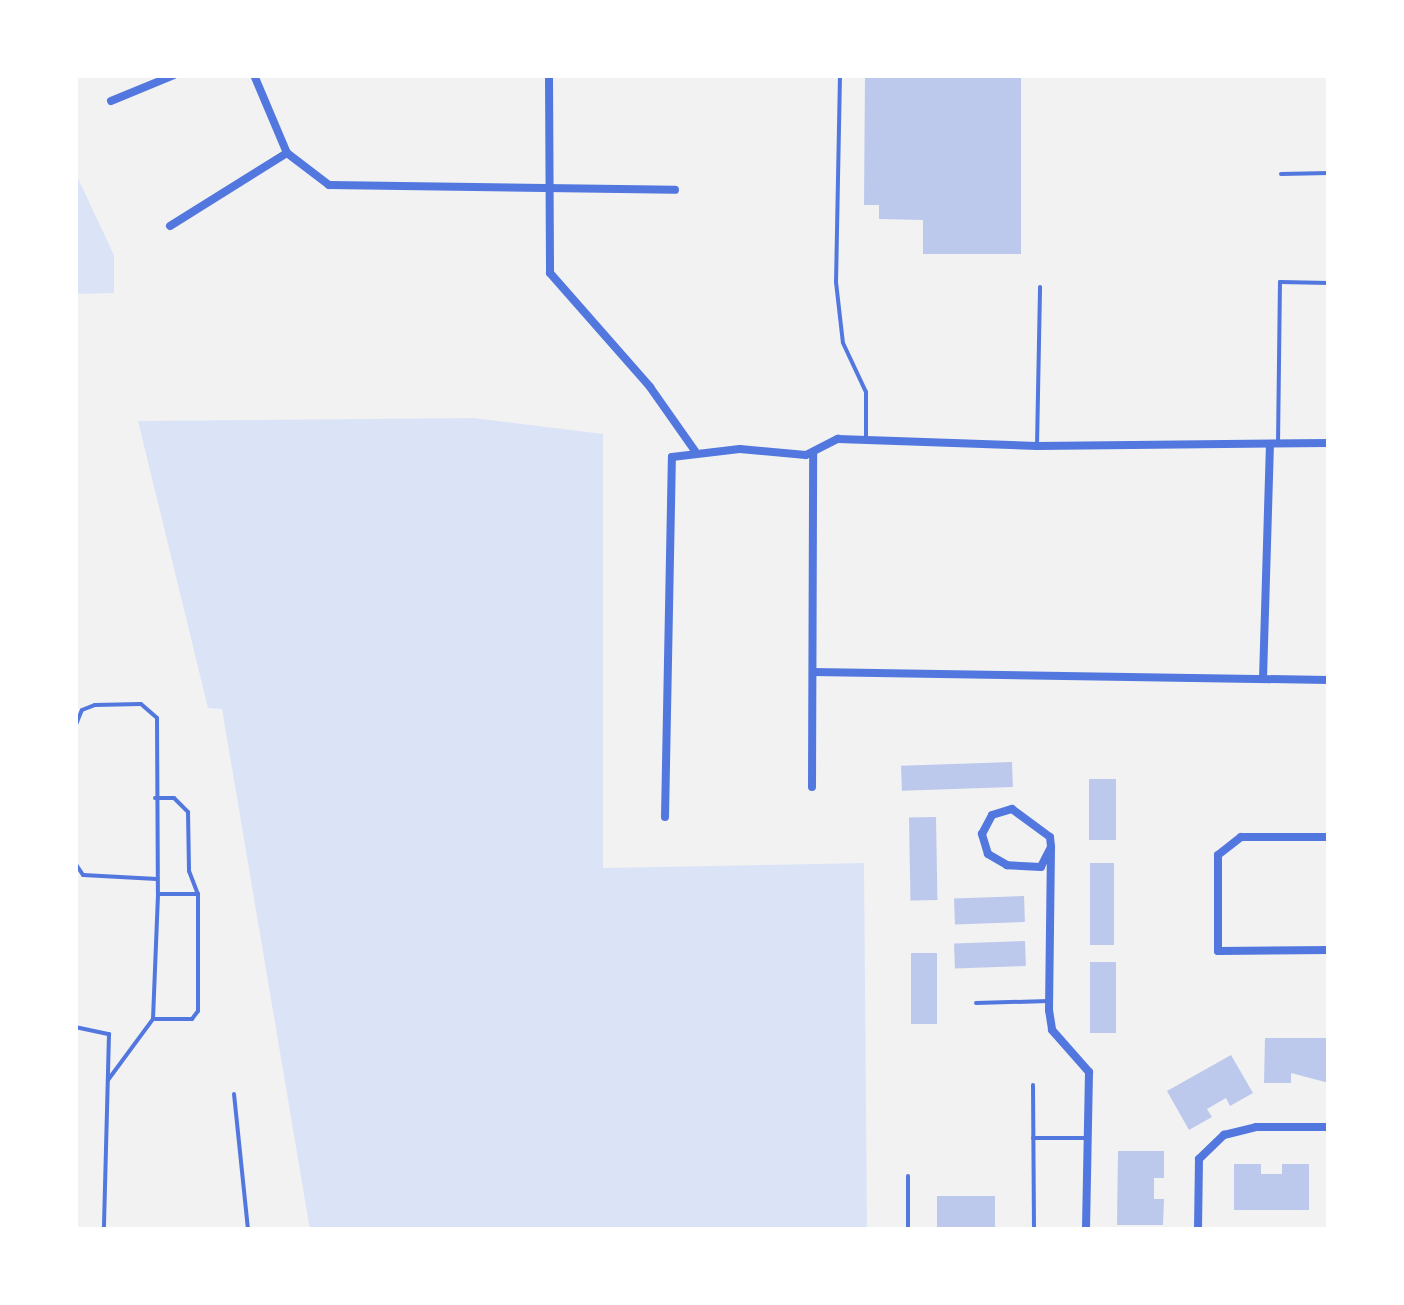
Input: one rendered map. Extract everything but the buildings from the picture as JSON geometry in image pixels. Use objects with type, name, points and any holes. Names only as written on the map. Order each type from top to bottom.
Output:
[{"type":"street","points":[[112,101],[174,75]]},
{"type":"street","points":[[254,75],[287,153],[311,178],[340,188],[675,190]]},
{"type":"street","points":[[548,75],[550,273],[650,386],[695,451]]},
{"type":"street","points":[[170,226],[287,153]]},
{"type":"street","points":[[665,817],[668,475],[672,457],[695,451],[813,452],[838,439],[1036,446],[1329,443]]},
{"type":"street","points":[[1264,679],[1274,444]]},
{"type":"street","points":[[812,787],[813,452]]},
{"type":"street","points":[[813,672],[1329,680]]},
{"type":"street","points":[[1051,847],[1040,867],[1007,864],[988,854],[982,834],[992,815],[1012,809],[1044,828],[1051,847],[1049,1001],[1054,1038],[1080,1055],[1089,1072],[1086,1230]]},
{"type":"street","points":[[1329,837],[1241,837],[1218,856],[1218,950],[1329,950]]},
{"type":"street","points":[[1198,1230],[1199,1159],[1224,1136],[1256,1127],[1329,1127]]},
{"type":"lane","points":[[840,75],[836,282],[842,343],[866,392],[866,440]]},
{"type":"lane","points":[[1281,174],[1329,173]]},
{"type":"lane","points":[[1274,444],[1280,282],[1329,283]]},
{"type":"lane","points":[[1036,446],[1040,287]]},
{"type":"lane","points":[[75,727],[82,710],[95,704],[152,708],[157,718],[158,894],[153,1019],[108,1080]]},
{"type":"lane","points":[[153,1019],[192,1019],[198,1011],[198,894],[189,871],[188,812],[174,798],[156,798]]},
{"type":"lane","points":[[75,863],[83,875],[156,880]]},
{"type":"lane","points":[[158,894],[198,894]]},
{"type":"lane","points":[[976,1003],[1049,1001]]},
{"type":"lane","points":[[75,1027],[108,1030],[104,1230]]},
{"type":"lane","points":[[1033,1085],[1034,1230]]},
{"type":"lane","points":[[234,1094],[248,1230]]},
{"type":"lane","points":[[1033,1138],[1088,1138]]},
{"type":"lane","points":[[908,1176],[908,1230]]},
{"type":"shaded area","points":[[75,172],[114,255],[114,293],[75,294]]},
{"type":"shaded area","points":[[474,418],[603,434],[603,868],[864,863],[867,1230],[310,1230],[222,709],[208,708],[138,421]]}]
